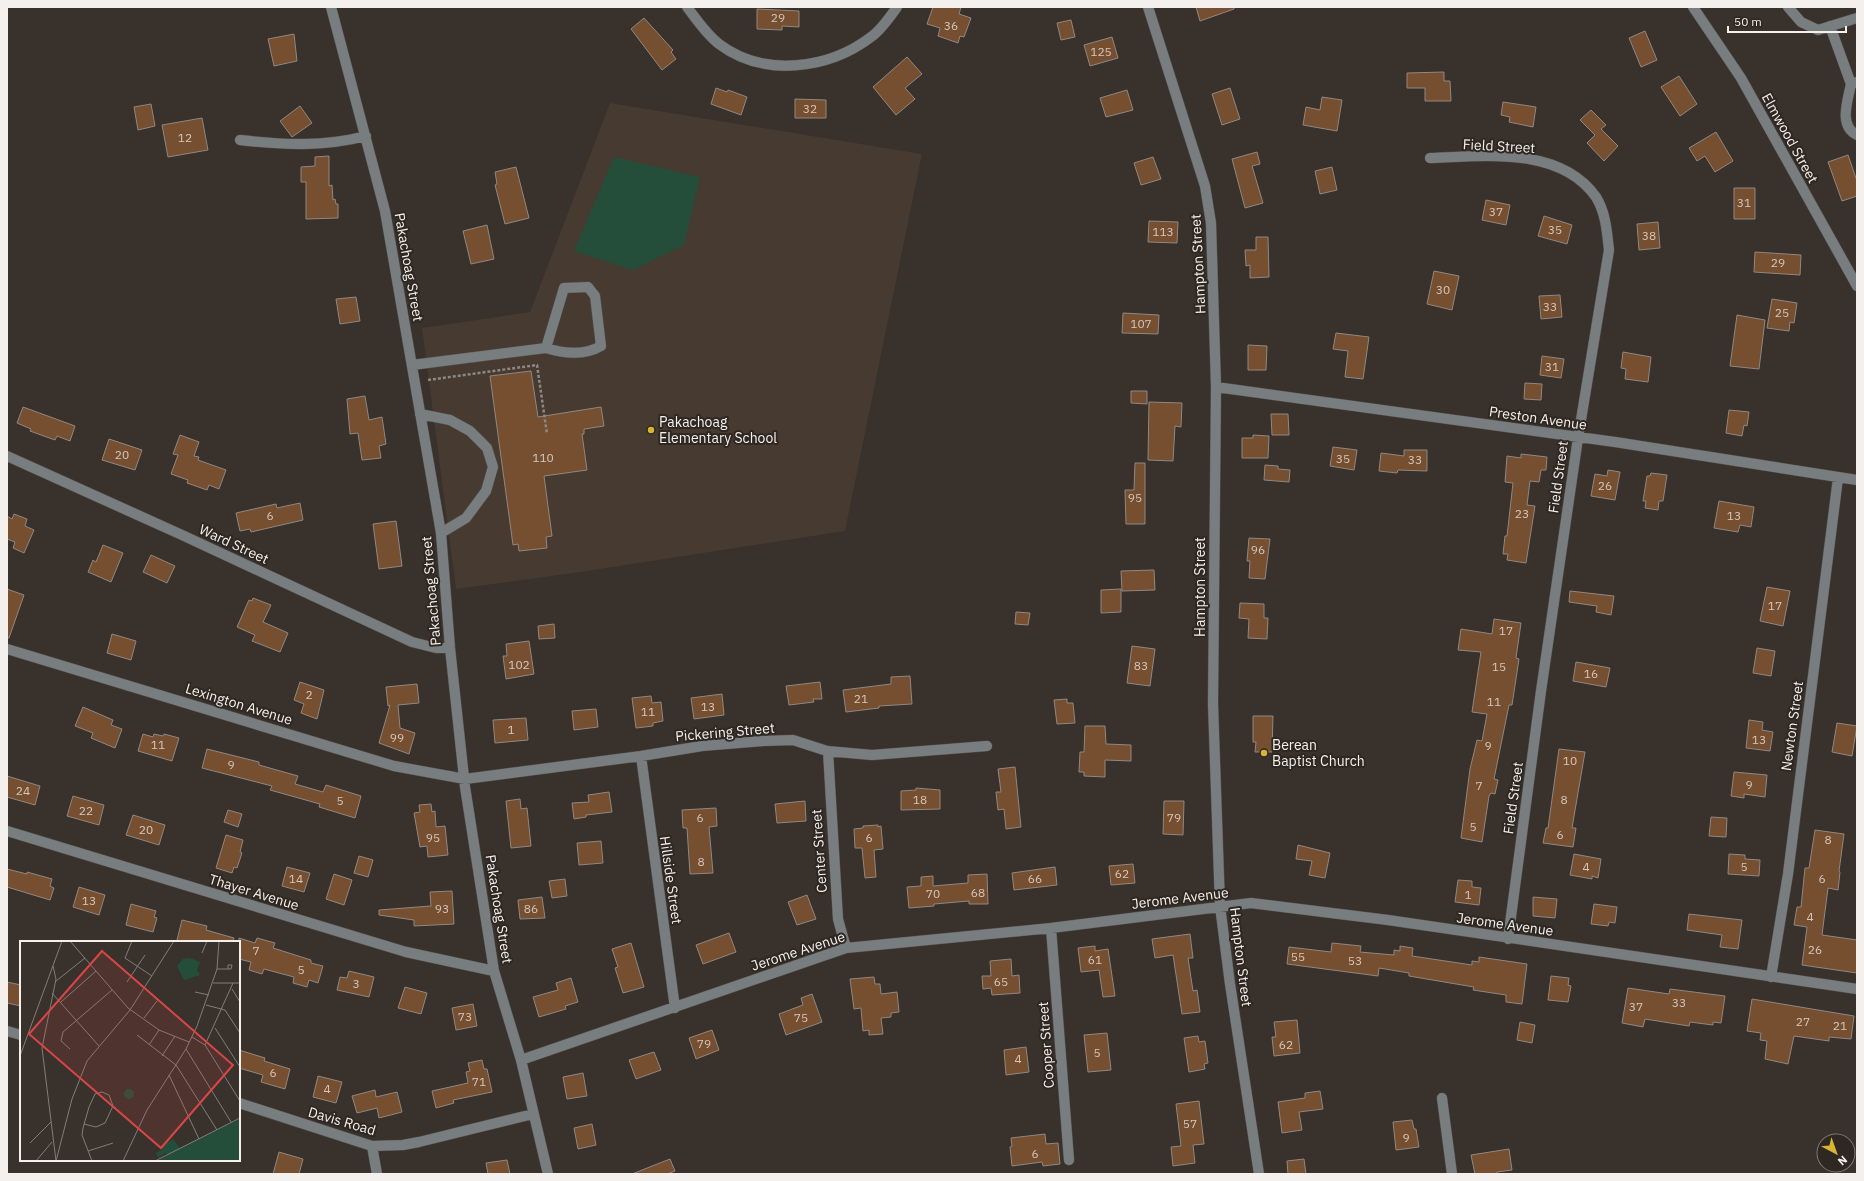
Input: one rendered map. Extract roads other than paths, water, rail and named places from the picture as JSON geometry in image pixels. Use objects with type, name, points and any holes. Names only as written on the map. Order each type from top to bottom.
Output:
[{"type":"street","name":"Pakachoag Street","points":[[331,7],[385,211],[441,533],[450,648],[465,779],[494,971],[521,1060],[548,1174]]},
{"type":"street","points":[[687,7],[702,28],[720,44],[742,56],[764,64],[789,66],[828,60],[854,49],[872,36],[897,7]]},
{"type":"street","name":"Hampton Street","points":[[1148,7],[1205,186],[1211,231],[1216,387],[1214,704],[1220,906],[1233,1007],[1259,1174]]},
{"type":"street","name":"Elmwood Street","points":[[1693,7],[1741,78],[1857,286]]},
{"type":"street","points":[[1788,7],[1801,22],[1818,30],[1857,18]]},
{"type":"street","points":[[1830,26],[1854,83],[1845,117],[1848,127],[1857,135]]},
{"type":"street","points":[[240,140],[309,144],[340,143],[366,136]]},
{"type":"street","name":"Field Street","points":[[1430,158],[1483,156],[1534,160],[1560,168],[1576,177],[1596,198],[1606,226],[1609,250],[1578,438],[1541,691],[1508,939]]},
{"type":"street","points":[[412,365],[546,348],[565,354],[593,351],[601,346],[595,296],[588,287],[564,288],[546,348]]},
{"type":"street","name":"Preston Avenue","points":[[1216,387],[1578,438],[1857,480]]},
{"type":"street","points":[[420,414],[450,420],[470,430],[487,448],[493,467],[486,491],[466,518],[441,533]]},
{"type":"street","name":"Ward Street","points":[[7,456],[182,535],[412,642],[436,648],[450,648]]},
{"type":"street","name":"Newton Street","points":[[1770,977],[1788,874],[1838,478]]},
{"type":"street","name":"Lexington Avenue","points":[[7,649],[394,766],[465,779]]},
{"type":"street","name":"Pickering Street","points":[[465,779],[640,756],[702,746],[763,741],[793,740],[828,751],[872,755],[987,746]]},
{"type":"street","name":"Center Street","points":[[828,751],[838,919],[846,948]]},
{"type":"street","name":"Hillside Street","points":[[640,756],[675,1008]]},
{"type":"street","name":"Thayer Avenue","points":[[7,831],[406,952],[494,971]]},
{"type":"street","name":"Jerome Avenue","points":[[521,1060],[846,948],[1051,928],[1220,906],[1258,904],[1388,920],[1508,939],[1857,989]]},
{"type":"street","name":"Cooper Street","points":[[1051,928],[1069,1160]]},
{"type":"street","points":[[7,1031],[20,1035]]},
{"type":"street","points":[[1442,1098],[1452,1174]]},
{"type":"street","name":"Davis Road","points":[[240,1104],[372,1146],[419,1142],[533,1114]]},
{"type":"street","points":[[372,1146],[378,1174]]},
{"type":"place","name":"Pakachoag Elementary School","points":[[651,430]]},
{"type":"place","name":"Berean Baptist Church","points":[[1264,753]]}]
